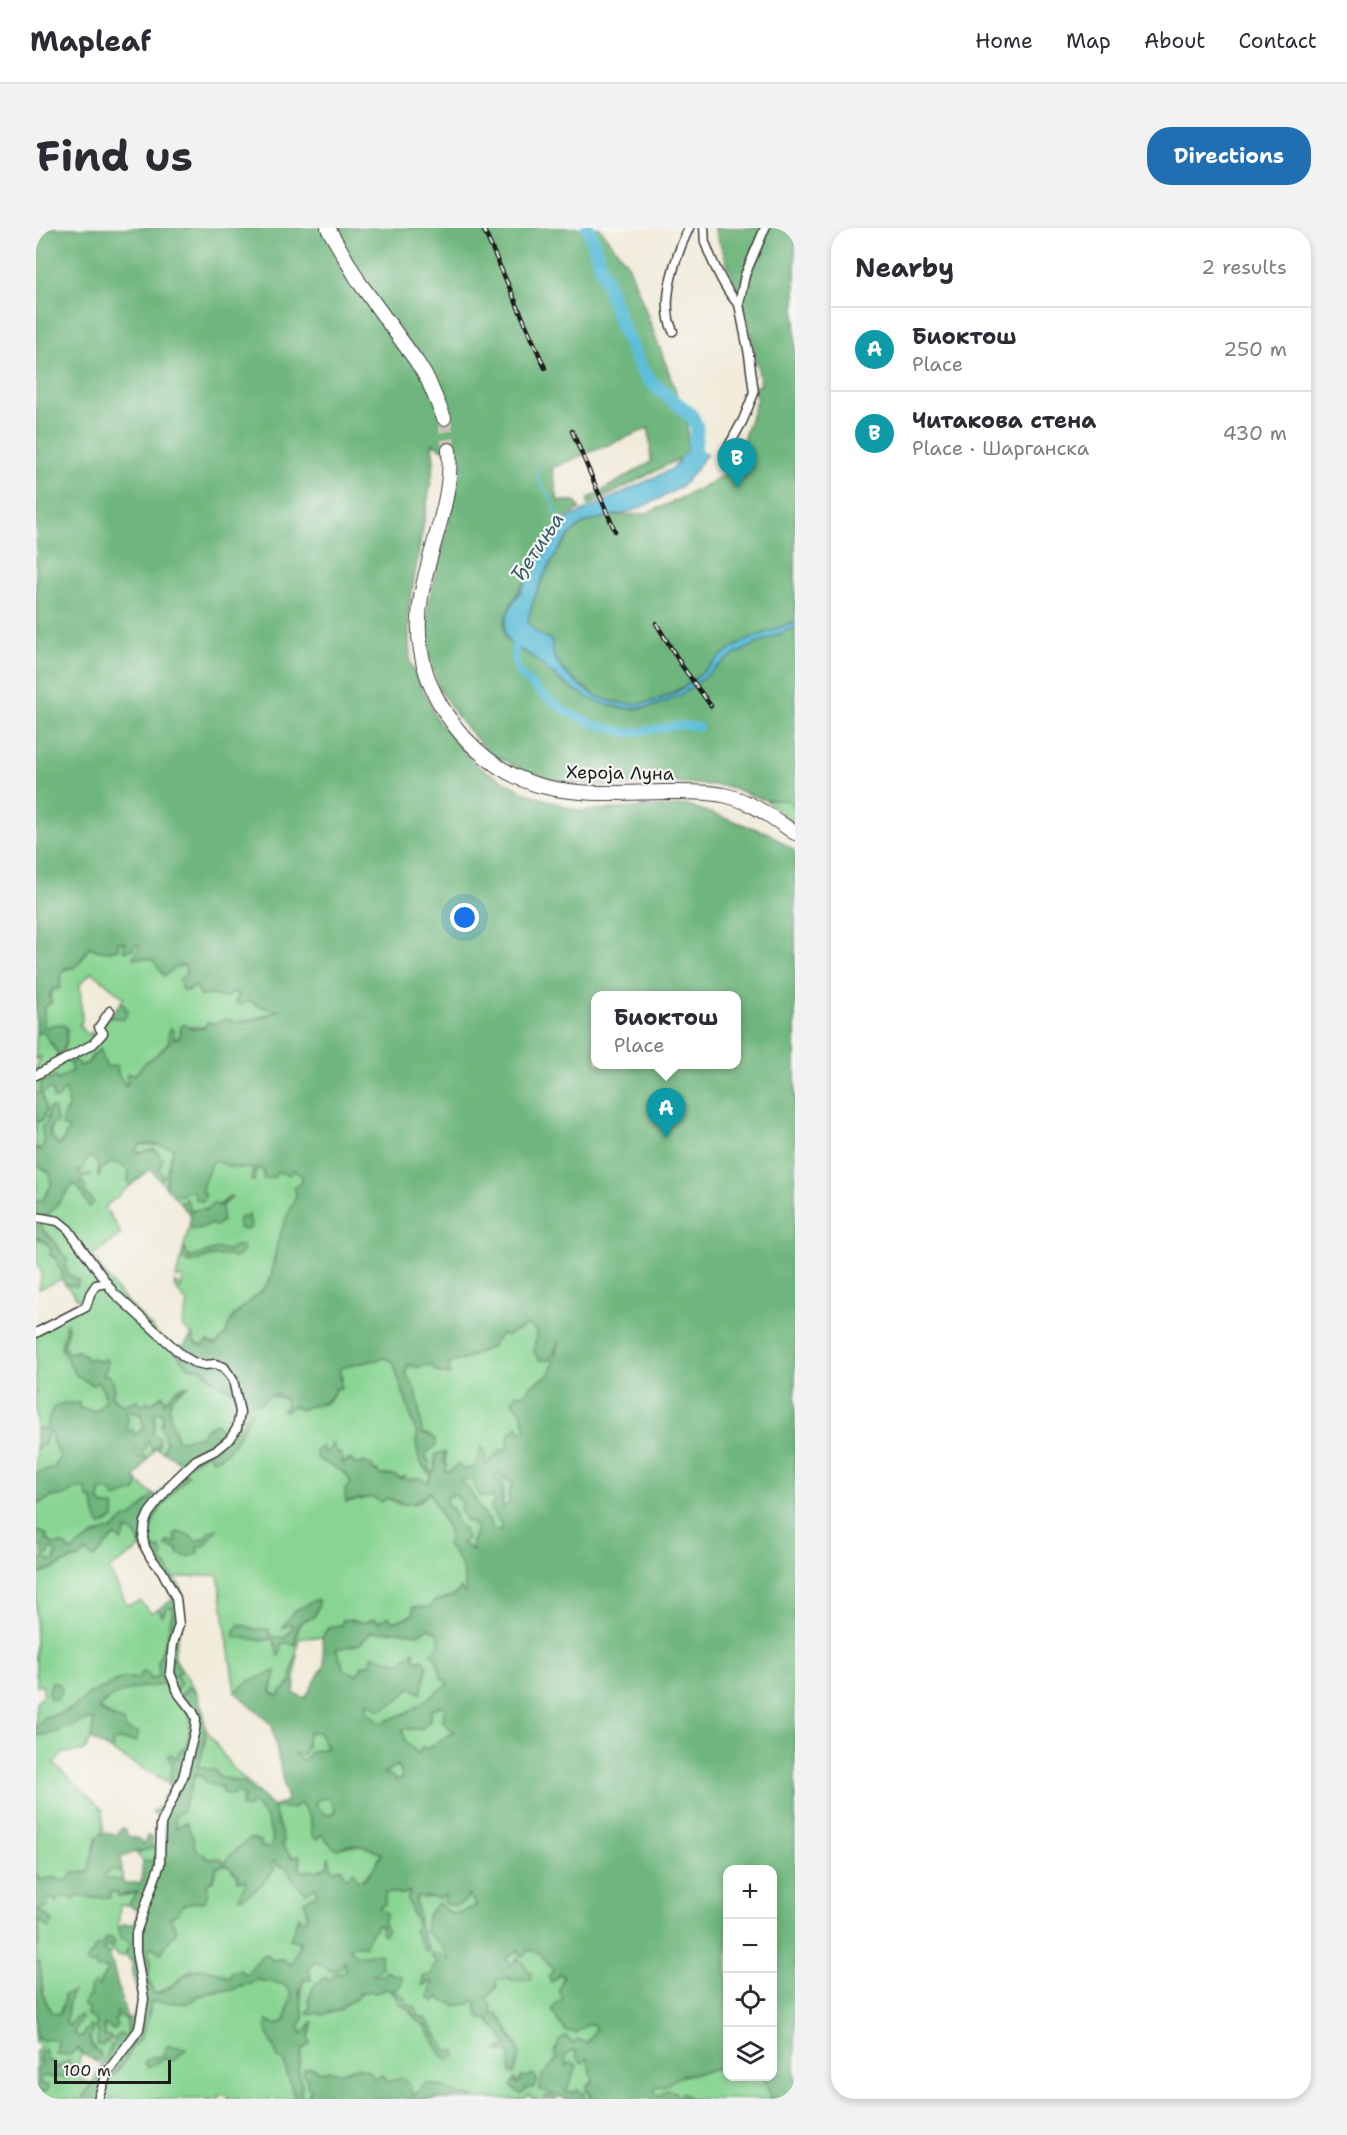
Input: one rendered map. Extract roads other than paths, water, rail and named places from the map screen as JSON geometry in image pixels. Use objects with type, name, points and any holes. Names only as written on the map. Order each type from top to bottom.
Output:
[{"type":"main road","points":[[328,228],[369,296],[428,380],[444,418]]},
{"type":"main road","name":"Хероја Луна","points":[[448,450],[450,463],[447,490],[422,588],[418,628],[421,652],[433,692],[449,720],[470,744],[501,769],[537,786],[585,793],[682,792],[723,795],[747,803],[795,833]]},
{"type":"street","points":[[673,331],[668,313],[668,298],[679,247],[689,228]]},
{"type":"street","points":[[704,228],[704,240],[732,299],[739,304]]},
{"type":"street","points":[[725,453],[743,420],[754,393],[739,304],[745,275],[765,228]]},
{"type":"street","points":[[36,1075],[93,1044],[103,1033],[99,1027],[110,1011]]},
{"type":"street","points":[[36,1217],[58,1221],[68,1229],[114,1293],[183,1356],[193,1362],[224,1367],[232,1380],[240,1412],[237,1428],[230,1439],[218,1449],[196,1460],[172,1483],[149,1513],[145,1522],[142,1538],[145,1547],[162,1571],[176,1598],[179,1625],[172,1643],[170,1673],[196,1719],[183,1777],[161,1824],[160,1864],[136,1934],[136,1952],[144,1999],[139,2029],[108,2071],[98,2099]]},
{"type":"street","points":[[36,1333],[86,1307],[96,1285],[107,1283]]},
{"type":"water","points":[[690,447],[707,454],[688,479],[677,489],[632,511],[588,522],[574,531],[556,554],[540,584],[528,623],[537,633],[551,640],[553,654],[558,663],[579,685],[608,700],[635,704],[661,699],[674,693],[686,686],[729,650],[743,642],[795,621],[795,627],[733,656],[682,694],[662,703],[642,707],[605,704],[570,687],[533,657],[511,643],[505,633],[508,614],[536,564],[557,537],[567,519],[672,469]]},
{"type":"waterway","name":"Ђетиња","points":[[588,228],[620,323],[642,370],[650,381],[691,415],[697,427],[694,454],[686,462]]},
{"type":"waterway","points":[[541,470],[538,476],[540,483],[552,500],[557,515],[567,523]]},
{"type":"waterway","points":[[515,637],[515,659],[520,674],[540,693],[566,711],[591,723],[629,733],[681,725],[699,727]]},
{"type":"tunnel","points":[[444,418],[449,450]]},
{"type":"railway","points":[[483,228],[545,368]]},
{"type":"railway","points":[[572,431],[615,531]]},
{"type":"railway","points":[[656,623],[682,666],[711,706]]},
{"type":"place","name":"Читакова стена","points":[[737,488]]},
{"type":"place","name":"Биоктош","points":[[666,1138]]}]
